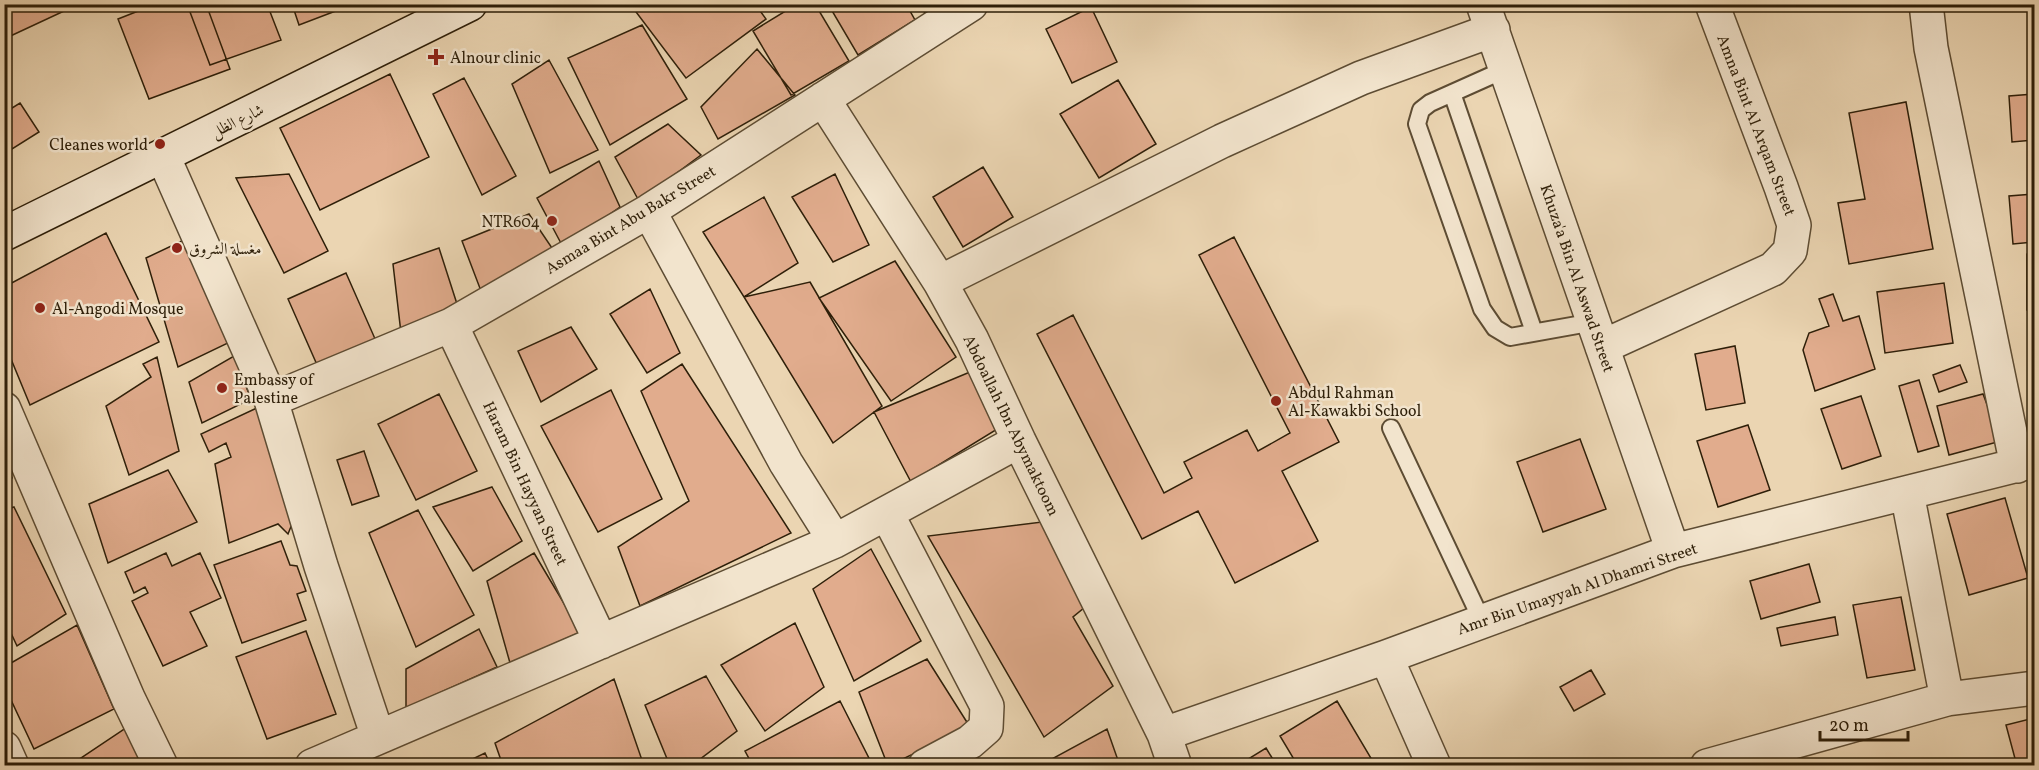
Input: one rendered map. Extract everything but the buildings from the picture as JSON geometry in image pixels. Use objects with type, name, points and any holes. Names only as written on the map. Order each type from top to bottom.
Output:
[{"type":"street","name":"Asmaa Bint Abu Bakr Street","points":[[272,400],[451,325],[649,211],[971,4]]},
{"type":"street","name":"Amna Bint Al Arqam Street","points":[[1598,334],[1773,268],[1790,250],[1794,225],[1782,187],[1712,4]]},
{"type":"street","points":[[1926,4],[1931,48],[2026,463]]},
{"type":"street","name":"شارع الظل","points":[[4,234],[163,156],[449,9]]},
{"type":"street","name":"Khuza'a Bin Al Aswad Street","points":[[1488,17],[1673,551]]},
{"type":"street","points":[[940,282],[1222,141],[1488,17]]},
{"type":"street","name":"Abdoallah Ibn Abymaktoom","points":[[823,99],[940,282],[972,340],[1019,441],[1164,734],[1175,765]]},
{"type":"street","points":[[163,156],[272,400],[321,566],[378,737]]},
{"type":"street","points":[[649,211],[786,463],[835,541]]},
{"type":"street","name":"Haram Bin Hayyan Street","points":[[451,325],[601,642]]},
{"type":"street","points":[[4,409],[128,698],[161,765]]},
{"type":"street","points":[[327,762],[378,737],[835,541],[1019,441]]},
{"type":"street","name":"Amr Bin Umayyah Al Dhamri Street","points":[[1164,734],[1386,657],[1673,551],[2026,463]]},
{"type":"street","points":[[1906,493],[1947,699]]},
{"type":"street","points":[[887,514],[987,706],[986,728],[970,742],[925,765]]},
{"type":"street","points":[[1386,657],[1434,765]]},
{"type":"street","points":[[1707,765],[1947,699],[2034,688]]},
{"type":"street","points":[[4,748],[12,765]]},
{"type":"lane","points":[[1506,69],[1430,103],[1421,110],[1417,124],[1482,309],[1495,328],[1510,337],[1534,332],[1598,334]]},
{"type":"lane","points":[[1452,93],[1534,332]]},
{"type":"lane","points":[[1391,428],[1482,621]]},
{"type":"place","name":"Alnour clinic","points":[[436,57]]},
{"type":"place","name":"Cleanes world","points":[[160,144]]},
{"type":"place","name":"NTR604","points":[[552,221]]},
{"type":"place","name":"مغسلة الشروق","points":[[177,248]]},
{"type":"place","name":"Al-Angodi Mosque","points":[[40,308]]},
{"type":"place","name":"Embassy of Palestine","points":[[222,388]]},
{"type":"place","name":"Abdul Rahman Al-Kawakbi School","points":[[1276,401]]}]
